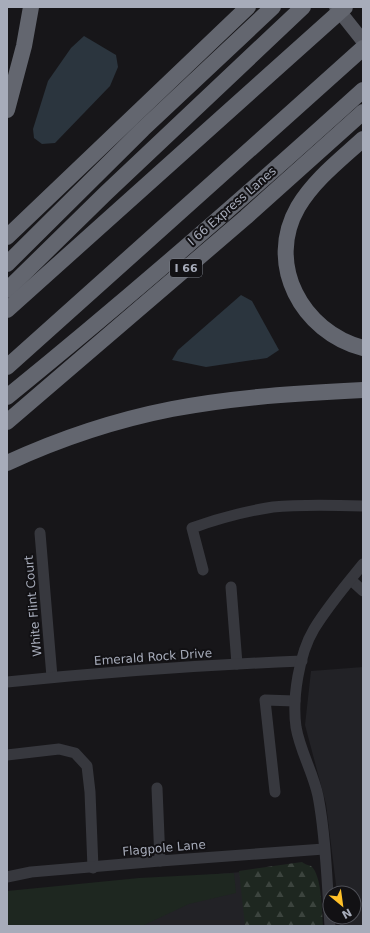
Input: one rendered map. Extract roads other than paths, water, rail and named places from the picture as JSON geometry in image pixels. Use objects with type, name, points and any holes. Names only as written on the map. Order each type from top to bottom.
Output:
[{"type":"highway","points":[[7,110],[24,46],[31,7]]},
{"type":"highway","points":[[7,237],[248,7]]},
{"type":"highway","points":[[7,264],[149,124],[273,7]]},
{"type":"highway","points":[[7,290],[112,187],[303,7]]},
{"type":"highway","points":[[7,310],[326,23],[340,8]]},
{"type":"highway","points":[[7,367],[363,48]]},
{"type":"highway","name":"I 66 Express Lanes","points":[[7,397],[70,346],[267,176],[363,90]]},
{"type":"highway","name":"I 66","points":[[7,422],[246,217],[363,112]]},
{"type":"highway","points":[[363,139],[320,179],[306,195],[291,222],[286,240],[285,256],[296,296],[312,319],[339,339],[363,348]]},
{"type":"highway","points":[[7,463],[60,441],[98,428],[135,417],[173,409],[257,397],[363,390]]},
{"type":"highway","points":[[342,391],[363,394]]},
{"type":"main road","points":[[340,8],[363,40]]},
{"type":"street","points":[[203,570],[192,528],[214,520],[273,507],[326,505],[363,506]]},
{"type":"street","name":"White Flint Court","points":[[40,533],[52,678]]},
{"type":"street","points":[[330,926],[318,796],[311,770],[299,739],[296,722],[295,701],[302,661],[313,630],[363,564]]},
{"type":"street","points":[[350,580],[363,591]]},
{"type":"street","points":[[231,587],[237,664]]},
{"type":"street","name":"Emerald Rock Drive","points":[[7,682],[237,664],[302,661]]},
{"type":"street","points":[[275,792],[265,700],[295,701]]},
{"type":"street","points":[[7,754],[59,749],[75,753],[87,766],[90,792],[93,868]]},
{"type":"street","points":[[157,788],[160,861]]},
{"type":"street","name":"Flagpole Lane","points":[[7,877],[31,872],[324,849]]}]
